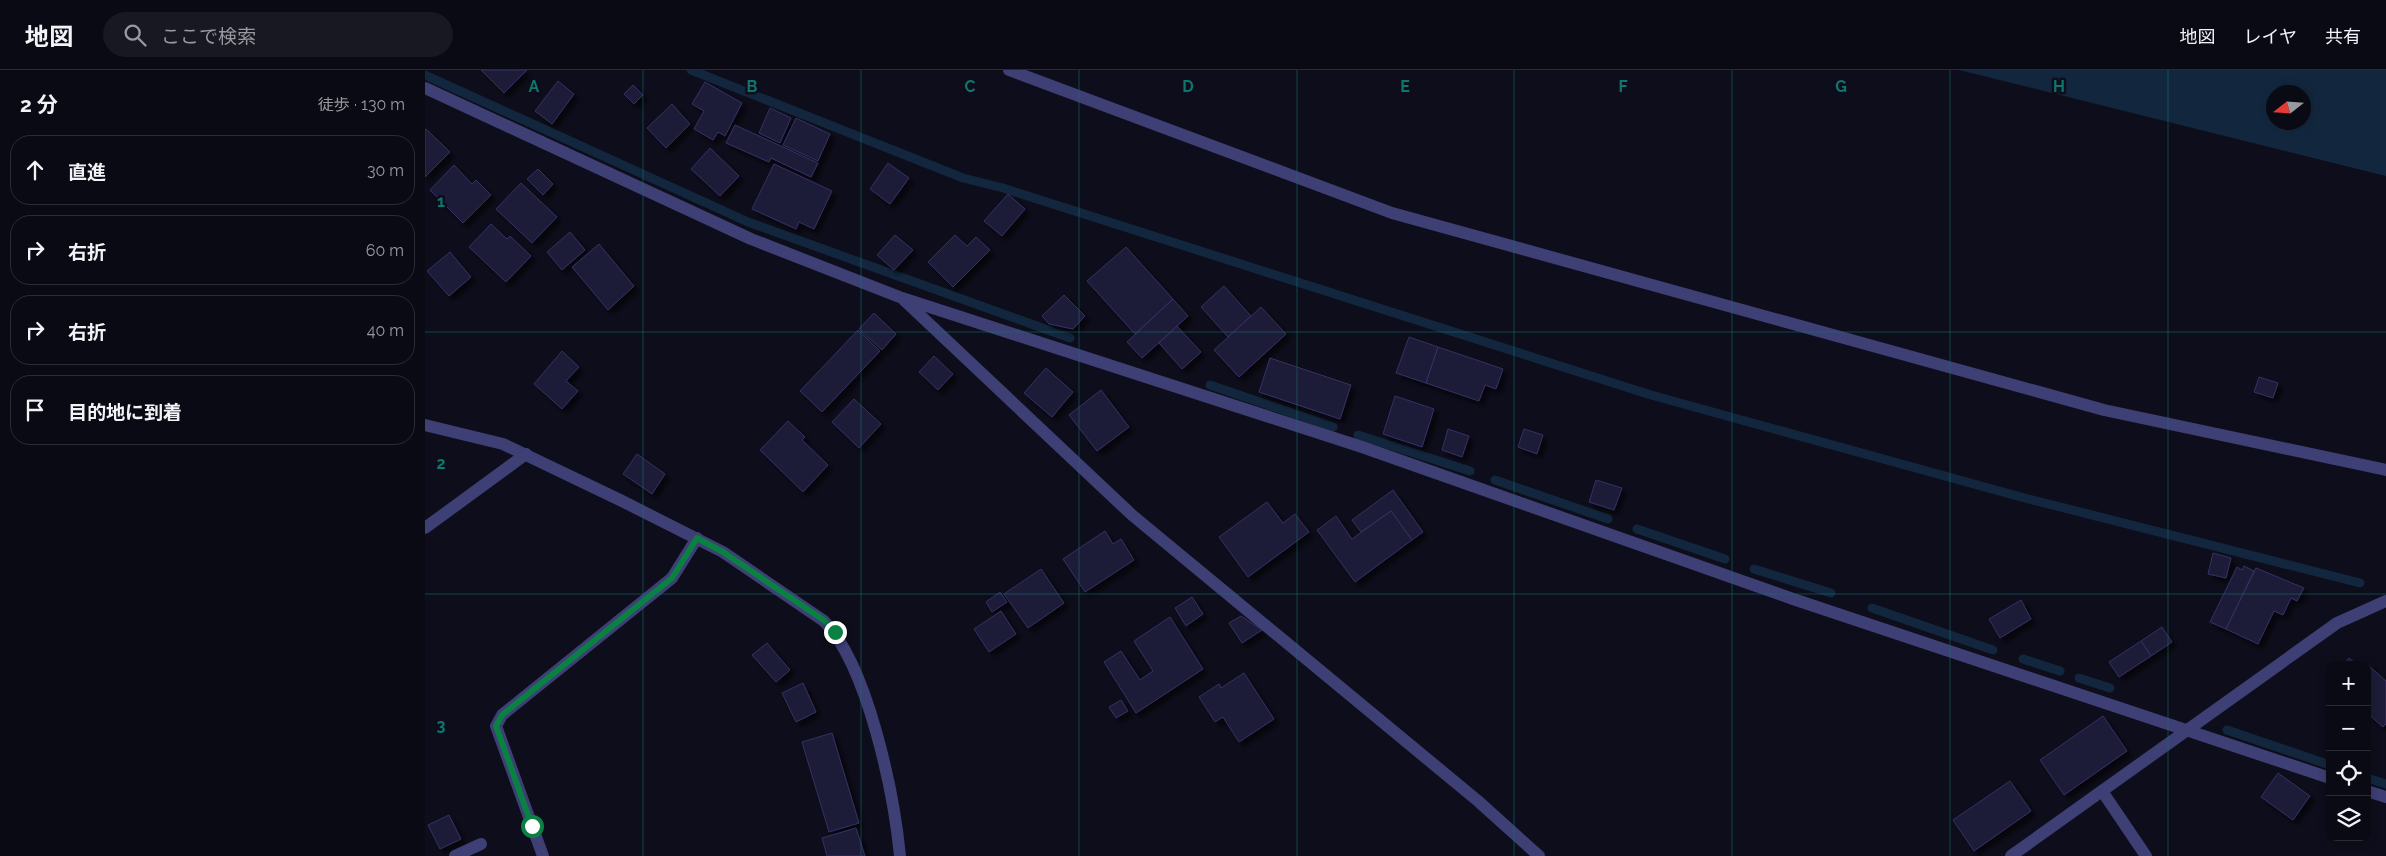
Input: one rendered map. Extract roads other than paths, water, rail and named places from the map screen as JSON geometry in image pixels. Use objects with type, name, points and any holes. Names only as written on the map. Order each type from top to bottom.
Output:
[{"type":"street","points":[[1009,70],[1392,213],[2104,410],[2386,470]]},
{"type":"street","points":[[425,88],[751,239],[902,298],[1363,448],[1793,598],[2326,777]]},
{"type":"street","points":[[902,298],[1132,515],[1478,801],[1539,856]]},
{"type":"street","points":[[425,425],[503,444],[697,538],[723,552],[825,621],[835,632],[857,676],[884,760],[900,856]]},
{"type":"street","points":[[425,528],[525,454]]},
{"type":"street","points":[[543,856],[496,726],[502,715],[672,578],[697,538]]},
{"type":"street","points":[[2011,856],[2337,623],[2386,600]]},
{"type":"street","points":[[2102,791],[2146,856]]},
{"type":"street","points":[[2371,792],[2386,797]]},
{"type":"street","points":[[455,856],[481,844]]},
{"type":"water","points":[[1959,70],[2386,70],[2386,176]]},
{"type":"waterway","points":[[691,70],[963,178],[1003,188],[1651,395],[2021,497],[2360,583]]},
{"type":"waterway","points":[[425,75],[748,222],[1070,338]]},
{"type":"waterway","points":[[1210,385],[1333,427]]},
{"type":"waterway","points":[[1358,435],[1470,471]]},
{"type":"waterway","points":[[1495,480],[1608,519]]},
{"type":"waterway","points":[[1637,529],[1725,559]]},
{"type":"waterway","points":[[1754,569],[1831,593]]},
{"type":"waterway","points":[[1872,608],[1993,650]]},
{"type":"waterway","points":[[2023,659],[2060,671]]},
{"type":"waterway","points":[[2079,678],[2110,688]]},
{"type":"waterway","points":[[2227,730],[2326,764]]},
{"type":"waterway","points":[[2371,779],[2386,784]]}]
